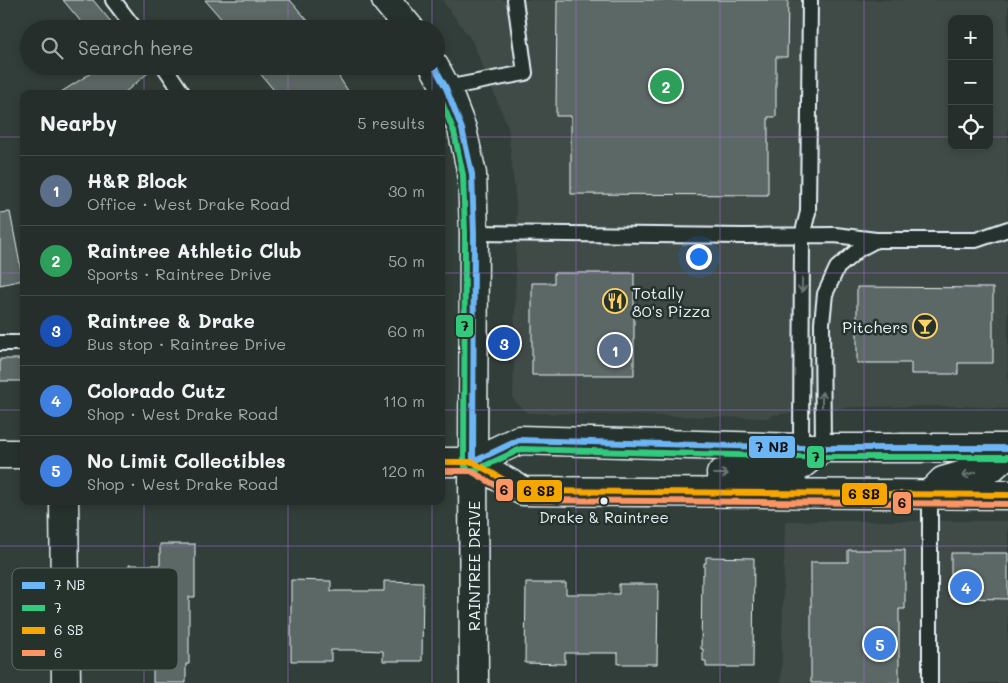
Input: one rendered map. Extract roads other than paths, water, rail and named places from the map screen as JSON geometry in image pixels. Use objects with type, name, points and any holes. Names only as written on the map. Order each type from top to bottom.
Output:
[{"type":"main road","points":[[386,0],[403,20]]},
{"type":"main road","name":"RAINTREE DRIVE","points":[[440,77],[462,129],[472,174],[474,233],[472,462],[474,683]]},
{"type":"main road","points":[[445,462],[472,462],[520,440],[812,448],[1008,448]]},
{"type":"main road","points":[[640,492],[692,474],[789,474],[812,448]]},
{"type":"main road","points":[[930,494],[943,482],[992,467],[1008,453]]},
{"type":"main road","points":[[0,454],[20,454]]},
{"type":"main road","points":[[472,462],[523,490],[1008,495]]},
{"type":"main road","points":[[64,505],[65,568]]},
{"type":"main road","points":[[66,670],[66,683]]},
{"type":"lane","points":[[113,0],[128,20]]},
{"type":"lane","points":[[440,77],[525,73],[515,0]]},
{"type":"lane","points":[[810,0],[808,212],[802,236],[812,448]]},
{"type":"lane","points":[[172,75],[181,90]]},
{"type":"lane","points":[[474,233],[835,235],[876,240],[976,240],[1008,229]]},
{"type":"lane","points":[[812,448],[824,294],[837,268],[859,249],[876,240]]},
{"type":"lane","points":[[0,343],[20,343]]},
{"type":"lane","points":[[930,494],[930,683]]},
{"type":"place","name":"Raintree Athletic Club","points":[[666,86]]},
{"type":"place","name":"Totally 80's Pizza","points":[[615,301]]},
{"type":"place","name":"Pitchers","points":[[925,326]]},
{"type":"place","name":"Raintree & Drake","points":[[504,343]]},
{"type":"place","name":"H&R Block","points":[[615,350]]},
{"type":"place","name":"Drake & Raintree","points":[[604,501]]},
{"type":"place","name":"Colorado Cutz","points":[[966,587]]},
{"type":"place","name":"No Limit Collectibles","points":[[880,644]]}]
